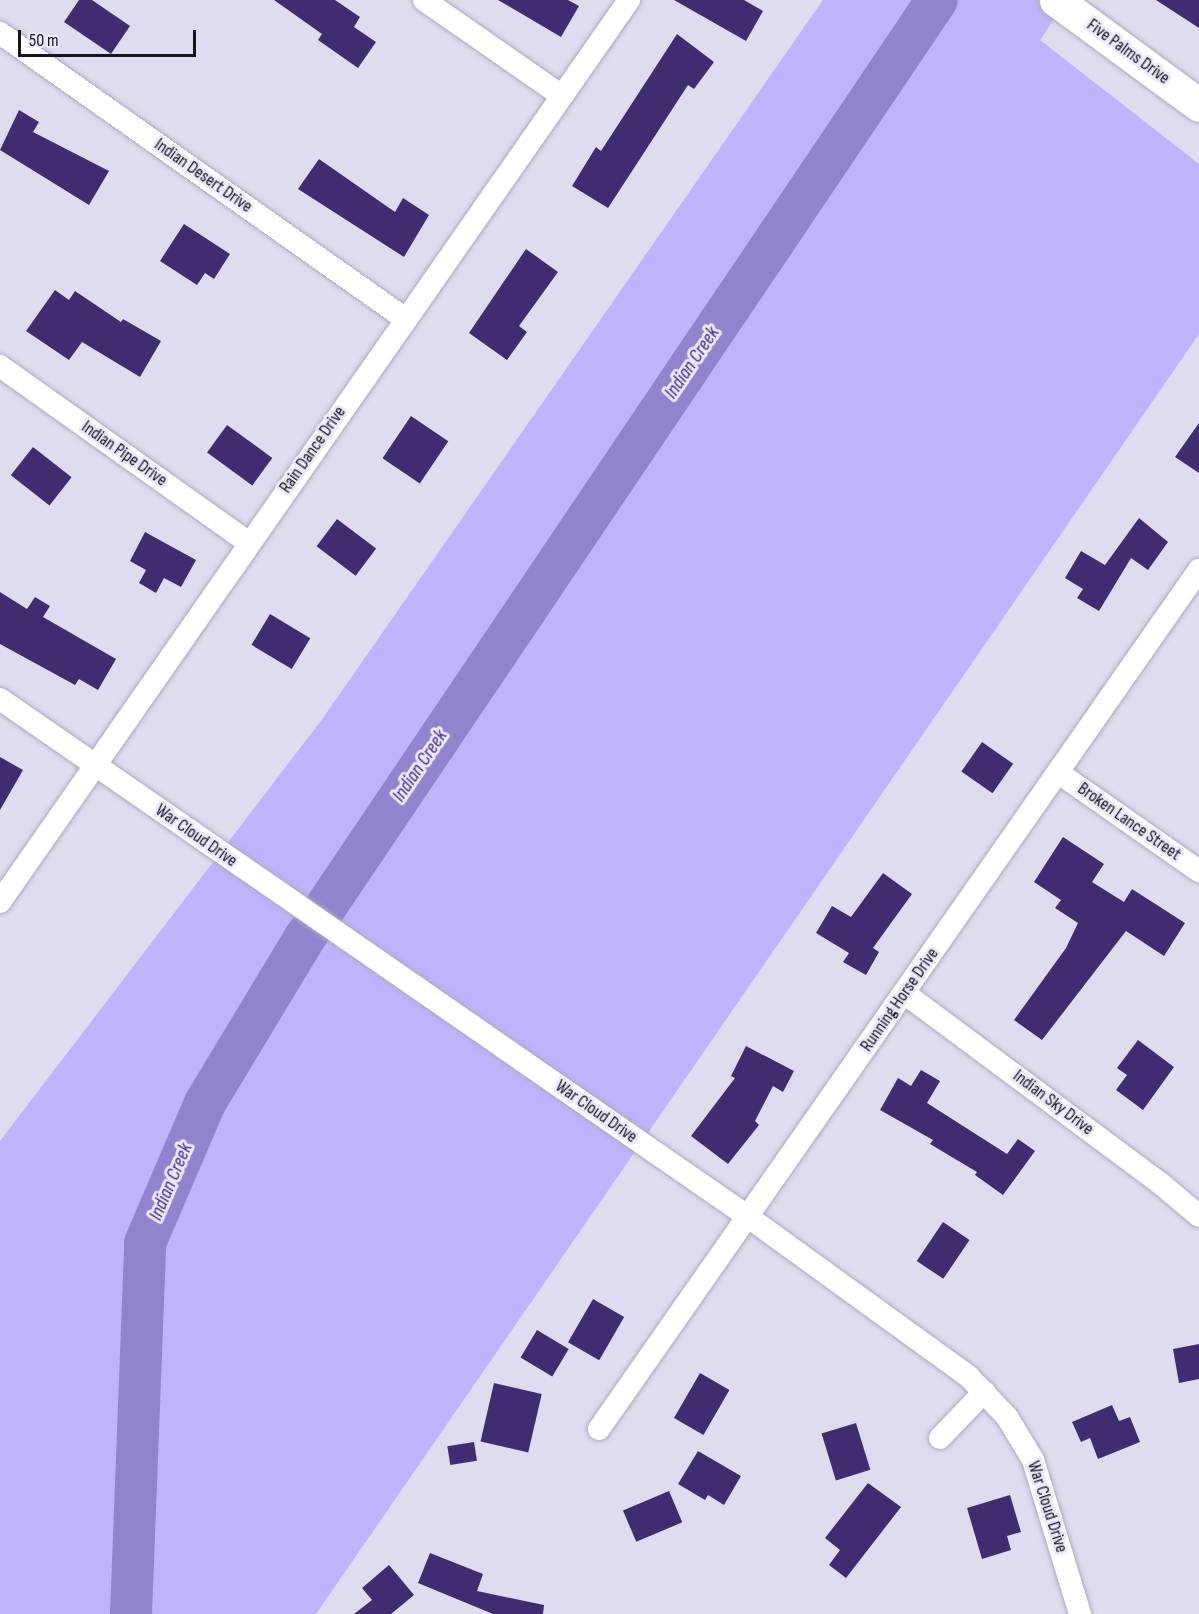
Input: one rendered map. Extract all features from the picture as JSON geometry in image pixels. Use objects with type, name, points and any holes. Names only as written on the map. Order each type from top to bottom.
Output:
[{"type":"street","points":[[424,0],[562,96]]},
{"type":"street","name":"Rain Dance Drive","points":[[0,902],[248,542],[629,0]]},
{"type":"street","name":"Five Palms Drive","points":[[1056,0],[1199,105]]},
{"type":"street","name":"Indian Desert Drive","points":[[0,33],[406,319]]},
{"type":"street","name":"Indian Pipe Drive","points":[[0,366],[248,542]]},
{"type":"street","name":"Running Horse Drive","points":[[599,1429],[1199,570]]},
{"type":"street","name":"War Cloud Drive","points":[[0,699],[747,1216],[984,1392],[1007,1417],[1033,1460],[1080,1614]]},
{"type":"street","name":"Broken Lance Street","points":[[1059,773],[1199,871]]},
{"type":"street","name":"Indian Sky Drive","points":[[904,993],[1160,1183],[1199,1216]]},
{"type":"street","points":[[939,1438],[984,1392]]},
{"type":"shaded area","points":[[823,0],[1067,0],[1040,40],[1199,164],[1199,334],[316,1614],[0,1614],[0,1141],[323,718]]},
{"type":"building","points":[[79,0],[92,0],[130,26],[111,54],[64,22]]},
{"type":"building","points":[[274,0],[335,0],[360,17],[354,27],[376,42],[358,68],[318,40],[322,34]]},
{"type":"building","points":[[498,0],[568,0],[579,6],[561,37]]},
{"type":"building","points":[[674,0],[744,0],[763,11],[746,41]]},
{"type":"building","points":[[1156,0],[1199,0],[1199,28]]},
{"type":"building","points":[[677,34],[714,62],[694,89],[688,85],[608,208],[572,186],[596,147],[601,151]]},
{"type":"building","points":[[19,110],[39,122],[33,132],[109,171],[89,205],[0,150]]},
{"type":"building","points":[[319,159],[395,212],[403,198],[429,215],[404,257],[298,189]]},
{"type":"building","points":[[184,224],[230,254],[214,279],[205,273],[197,285],[160,261]]},
{"type":"building","points":[[526,249],[558,272],[519,326],[527,332],[507,360],[469,333]]},
{"type":"building","points":[[55,290],[69,300],[75,291],[121,322],[123,319],[161,341],[140,377],[82,342],[69,360],[26,331]]},
{"type":"building","points":[[411,416],[448,441],[420,483],[382,458]]},
{"type":"building","points":[[1199,423],[1199,473],[1175,457]]},
{"type":"building","points":[[227,425],[272,458],[252,485],[207,453]]},
{"type":"building","points":[[33,447],[72,477],[49,506],[11,475]]},
{"type":"building","points":[[1139,518],[1168,542],[1148,570],[1131,558],[1099,611],[1077,598],[1083,589],[1065,578],[1081,551],[1105,565]]},
{"type":"building","points":[[337,519],[376,548],[356,576],[317,546]]},
{"type":"building","points":[[145,532],[196,560],[181,587],[164,578],[156,593],[139,583],[146,570],[130,561]]},
{"type":"building","points":[[0,592],[27,609],[35,597],[50,606],[43,617],[116,659],[98,690],[79,679],[75,685],[0,644]]},
{"type":"building","points":[[270,614],[310,638],[292,669],[251,645]]},
{"type":"building","points":[[982,742],[1013,764],[992,793],[961,771]]},
{"type":"building","points":[[0,757],[23,770],[0,810]]},
{"type":"building","points":[[1063,837],[1104,864],[1092,882],[1124,902],[1132,889],[1185,923],[1164,956],[1126,931],[1042,1040],[1014,1020],[1066,948],[1078,923],[1055,908],[1061,900],[1034,882]]},
{"type":"building","points":[[883,873],[912,894],[873,948],[879,952],[866,975],[843,962],[849,953],[816,933],[832,906],[851,917]]},
{"type":"building","points":[[1138,1040],[1174,1067],[1143,1110],[1116,1090],[1127,1075],[1117,1068]]},
{"type":"building","points":[[746,1046],[794,1071],[783,1092],[773,1086],[755,1121],[759,1125],[728,1164],[691,1136],[735,1078],[731,1076]]},
{"type":"building","points":[[921,1070],[940,1081],[927,1103],[1007,1154],[1018,1139],[1035,1151],[1003,1195],[975,1175],[977,1172],[930,1144],[933,1140],[880,1110],[898,1078],[911,1086]]},
{"type":"building","points":[[943,1222],[970,1240],[943,1279],[917,1261]]},
{"type":"building","points":[[593,1299],[624,1317],[599,1360],[568,1342]]},
{"type":"building","points":[[537,1330],[569,1349],[552,1376],[521,1357]]},
{"type":"building","points":[[1199,1344],[1199,1379],[1179,1383],[1173,1349]]},
{"type":"building","points":[[700,1373],[729,1390],[703,1435],[674,1418]]},
{"type":"building","points":[[494,1383],[542,1394],[528,1452],[481,1441]]},
{"type":"building","points":[[1112,1405],[1119,1421],[1130,1417],[1140,1442],[1098,1459],[1090,1438],[1081,1442],[1072,1422]]},
{"type":"building","points":[[856,1423],[870,1470],[836,1480],[822,1434]]},
{"type":"building","points":[[474,1442],[477,1461],[450,1465],[447,1446]]},
{"type":"building","points":[[698,1451],[741,1476],[724,1505],[708,1495],[705,1500],[678,1484]]},
{"type":"building","points":[[868,1483],[901,1507],[846,1578],[829,1565],[840,1550],[825,1538]]},
{"type":"building","points":[[669,1491],[682,1522],[636,1542],[623,1511]]},
{"type":"building","points":[[1010,1495],[1021,1532],[1007,1536],[1011,1550],[982,1559],[967,1508]]},
{"type":"building","points":[[430,1553],[483,1574],[477,1591],[544,1605],[543,1614],[493,1614],[418,1583]]},
{"type":"building","points":[[389,1565],[414,1595],[391,1614],[354,1614],[372,1600],[362,1588]]},
{"type":"waterway","name":"Indian Creek","points":[[131,1614],[145,1243],[205,1103],[304,939],[937,0]]}]
